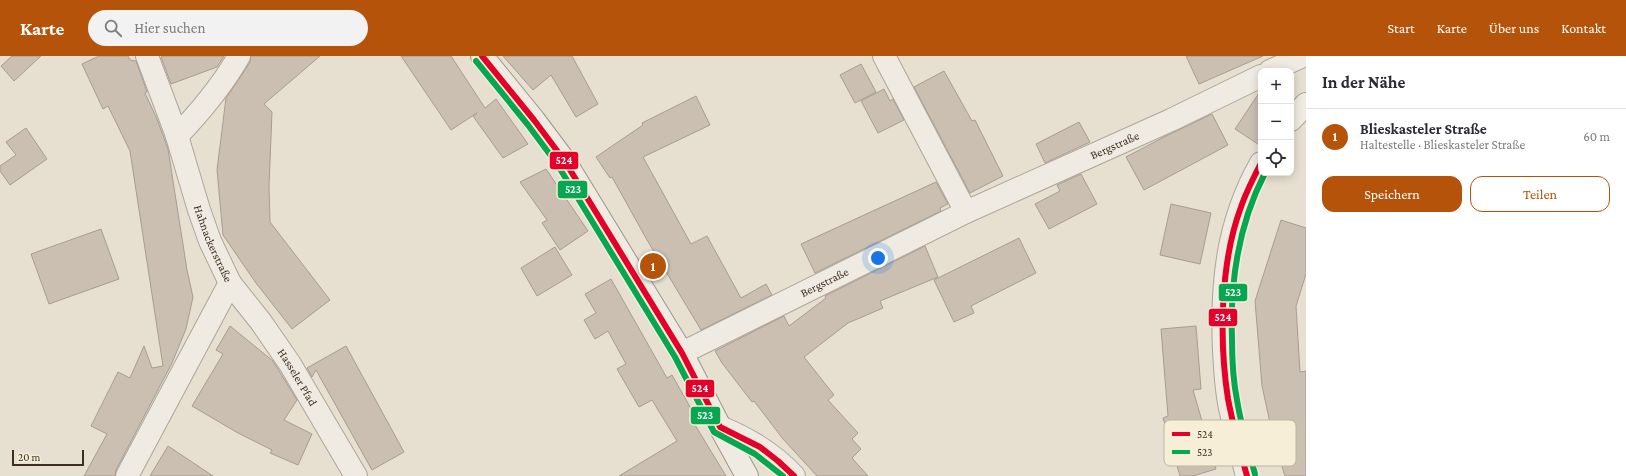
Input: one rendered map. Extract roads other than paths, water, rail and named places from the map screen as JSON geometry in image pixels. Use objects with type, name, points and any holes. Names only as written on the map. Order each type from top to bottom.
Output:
[{"type":"street","name":"Hahnackerstraße","points":[[127,476],[230,283],[210,241],[177,136],[147,56]]},
{"type":"street","points":[[177,136],[202,109],[226,78],[239,56]]},
{"type":"street","points":[[482,56],[534,120],[564,160],[682,353],[747,476]]},
{"type":"street","points":[[884,56],[966,212]]},
{"type":"street","points":[[1277,68],[1303,56]]},
{"type":"street","name":"Bergstraße","points":[[682,353],[966,212],[1171,120],[1258,77]]},
{"type":"street","points":[[1294,117],[1306,104]]},
{"type":"street","points":[[1233,420],[1230,407],[1225,364],[1222,316],[1226,266],[1236,219],[1258,168]]},
{"type":"street","name":"Hasseler Pfad","points":[[230,283],[261,322],[290,364],[356,476]]},
{"type":"street","points":[[720,427],[743,437],[764,450],[794,476]]},
{"type":"street","points":[[1245,466],[1247,476]]},
{"type":"place","name":"Blieskasteler Straße","points":[[653,266]]}]
